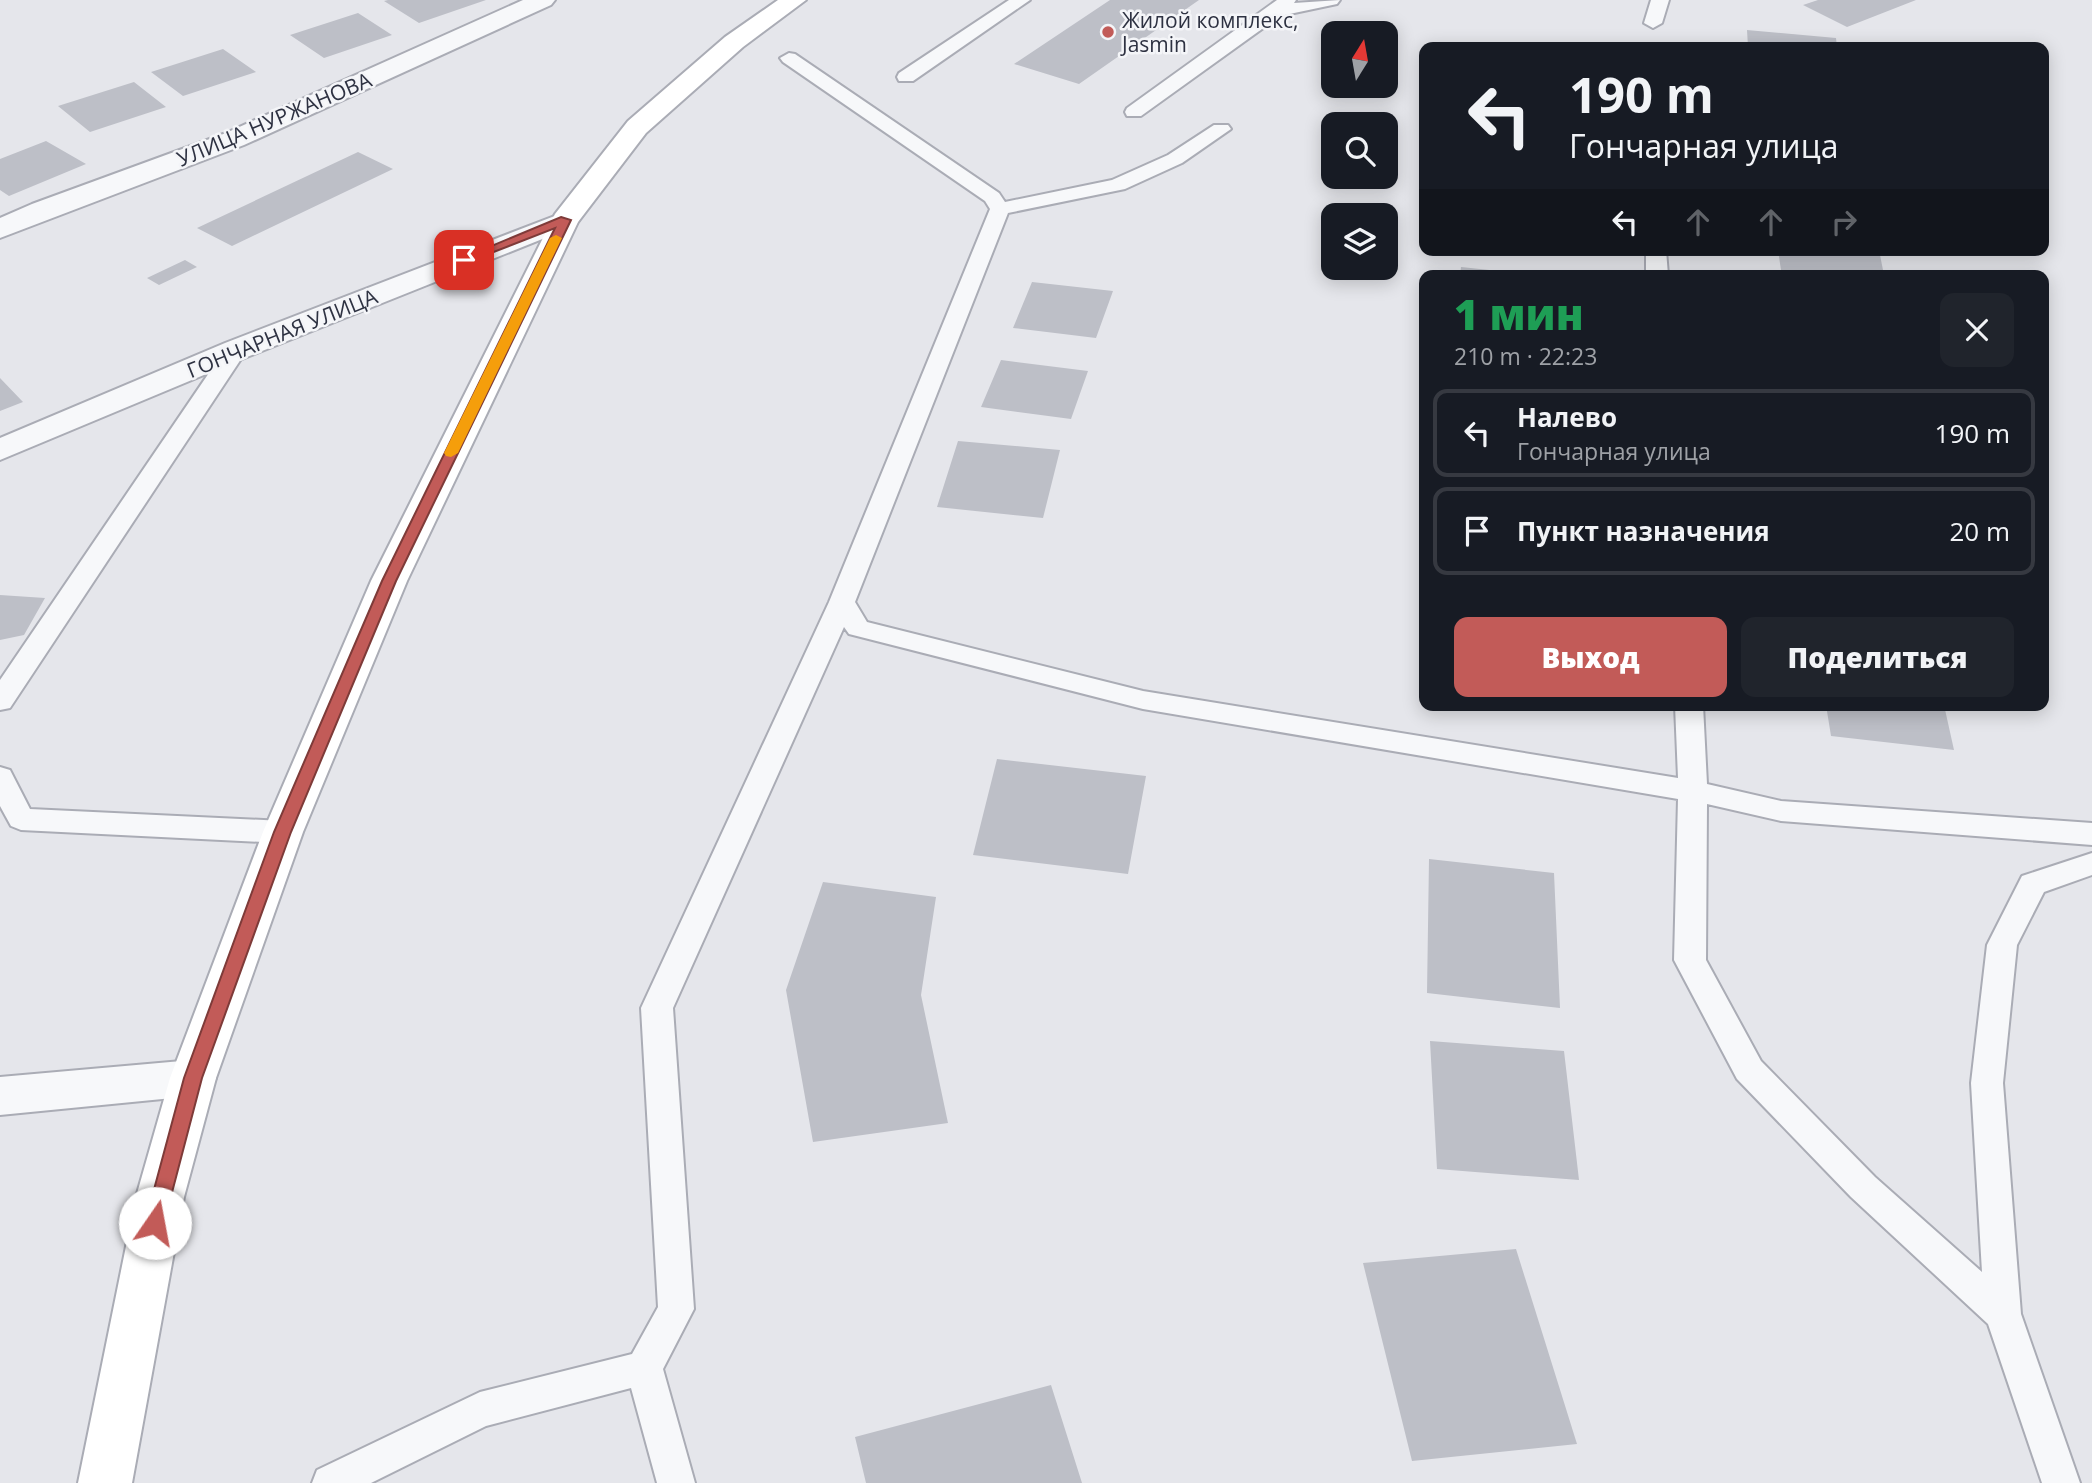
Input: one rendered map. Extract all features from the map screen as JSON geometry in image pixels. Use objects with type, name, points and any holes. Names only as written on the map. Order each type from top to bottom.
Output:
[{"type":"main road","points":[[105,1483],[159,1197],[193,1078],[283,832],[389,581],[565,220],[637,127],[734,42],[794,0]]},
{"type":"street","name":"УЛИЦА НУРЖАНОВА","points":[[0,229],[42,210],[235,139],[543,0]]},
{"type":"street","name":"ГОНЧАРНАЯ УЛИЦА","points":[[0,450],[236,350],[565,220]]},
{"type":"street","points":[[2,1096],[193,1078]]},
{"type":"lane","points":[[906,77],[1021,0]]},
{"type":"lane","points":[[1133,112],[1280,6],[1331,0]]},
{"type":"lane","points":[[1653,23],[1660,0]]},
{"type":"lane","points":[[789,58],[992,197],[1000,209]]},
{"type":"lane","points":[[1000,209],[1118,185],[1175,159],[1221,129]]},
{"type":"lane","points":[[676,1483],[644,1368],[676,1310],[657,1008],[842,602],[1000,209]]},
{"type":"lane","points":[[0,701],[236,350]]},
{"type":"lane","points":[[842,602],[858,628],[1143,700],[1693,791],[1781,811],[2092,834]]},
{"type":"lane","points":[[1689,711],[1693,791],[1690,960],[1749,1070],[1863,1187],[2003,1314]]},
{"type":"lane","points":[[0,777],[21,819],[283,832]]},
{"type":"lane","points":[[2061,1483],[2003,1314],[1987,1083],[2002,945],[2033,884],[2092,863]]},
{"type":"lane","points":[[331,1483],[480,1410],[644,1368]]},
{"type":"building","points":[[486,0],[419,23],[384,1]]},
{"type":"building","name":"Жилой комплекс, Jasmin","points":[[1110,0],[1199,0],[1079,84],[1014,64]]},
{"type":"building","points":[[1818,0],[1916,0],[1847,27],[1803,5]]},
{"type":"building","points":[[358,13],[392,35],[324,58],[290,35]]},
{"type":"building","points":[[1747,30],[1836,38],[1836,42],[1748,42]]},
{"type":"building","points":[[223,49],[256,72],[183,96],[151,72]]},
{"type":"building","points":[[134,82],[166,107],[90,132],[58,106]]},
{"type":"building","points":[[46,141],[86,164],[9,196],[0,190],[0,159]]},
{"type":"building","points":[[358,152],[393,169],[232,246],[197,228]]},
{"type":"building","points":[[1779,256],[1880,256],[1883,270],[1781,270]]},
{"type":"building","points":[[185,260],[197,267],[159,285],[147,278]]},
{"type":"building","points":[[1461,267],[1490,270],[1461,270]]},
{"type":"building","points":[[1032,282],[1113,291],[1096,338],[1013,328]]},
{"type":"building","points":[[1001,360],[1088,371],[1071,419],[981,407]]},
{"type":"building","points":[[0,378],[23,402],[0,411]]},
{"type":"building","points":[[958,441],[1060,450],[1043,518],[937,507]]},
{"type":"building","points":[[0,595],[45,598],[24,635],[0,640]]},
{"type":"building","points":[[1827,711],[1945,711],[1954,750],[1831,736]]},
{"type":"building","points":[[997,759],[1146,776],[1128,874],[973,855]]},
{"type":"building","points":[[1429,859],[1554,873],[1560,1008],[1427,993]]},
{"type":"building","points":[[823,882],[936,897],[921,995],[948,1123],[813,1142],[786,990]]},
{"type":"building","points":[[1430,1041],[1564,1051],[1579,1180],[1437,1169]]},
{"type":"building","points":[[1516,1249],[1577,1444],[1412,1461],[1363,1263]]},
{"type":"building","points":[[1051,1385],[1082,1483],[866,1483],[855,1437]]},
{"type":"slow traffic","points":[[451,453],[556,238]]},
{"type":"place","name":"Жилой комплекс, Jasmin","points":[[1108,32]]},
{"type":"route","points":[[155,1223],[159,1197],[193,1078],[283,832],[389,581],[565,220],[464,260]]}]
